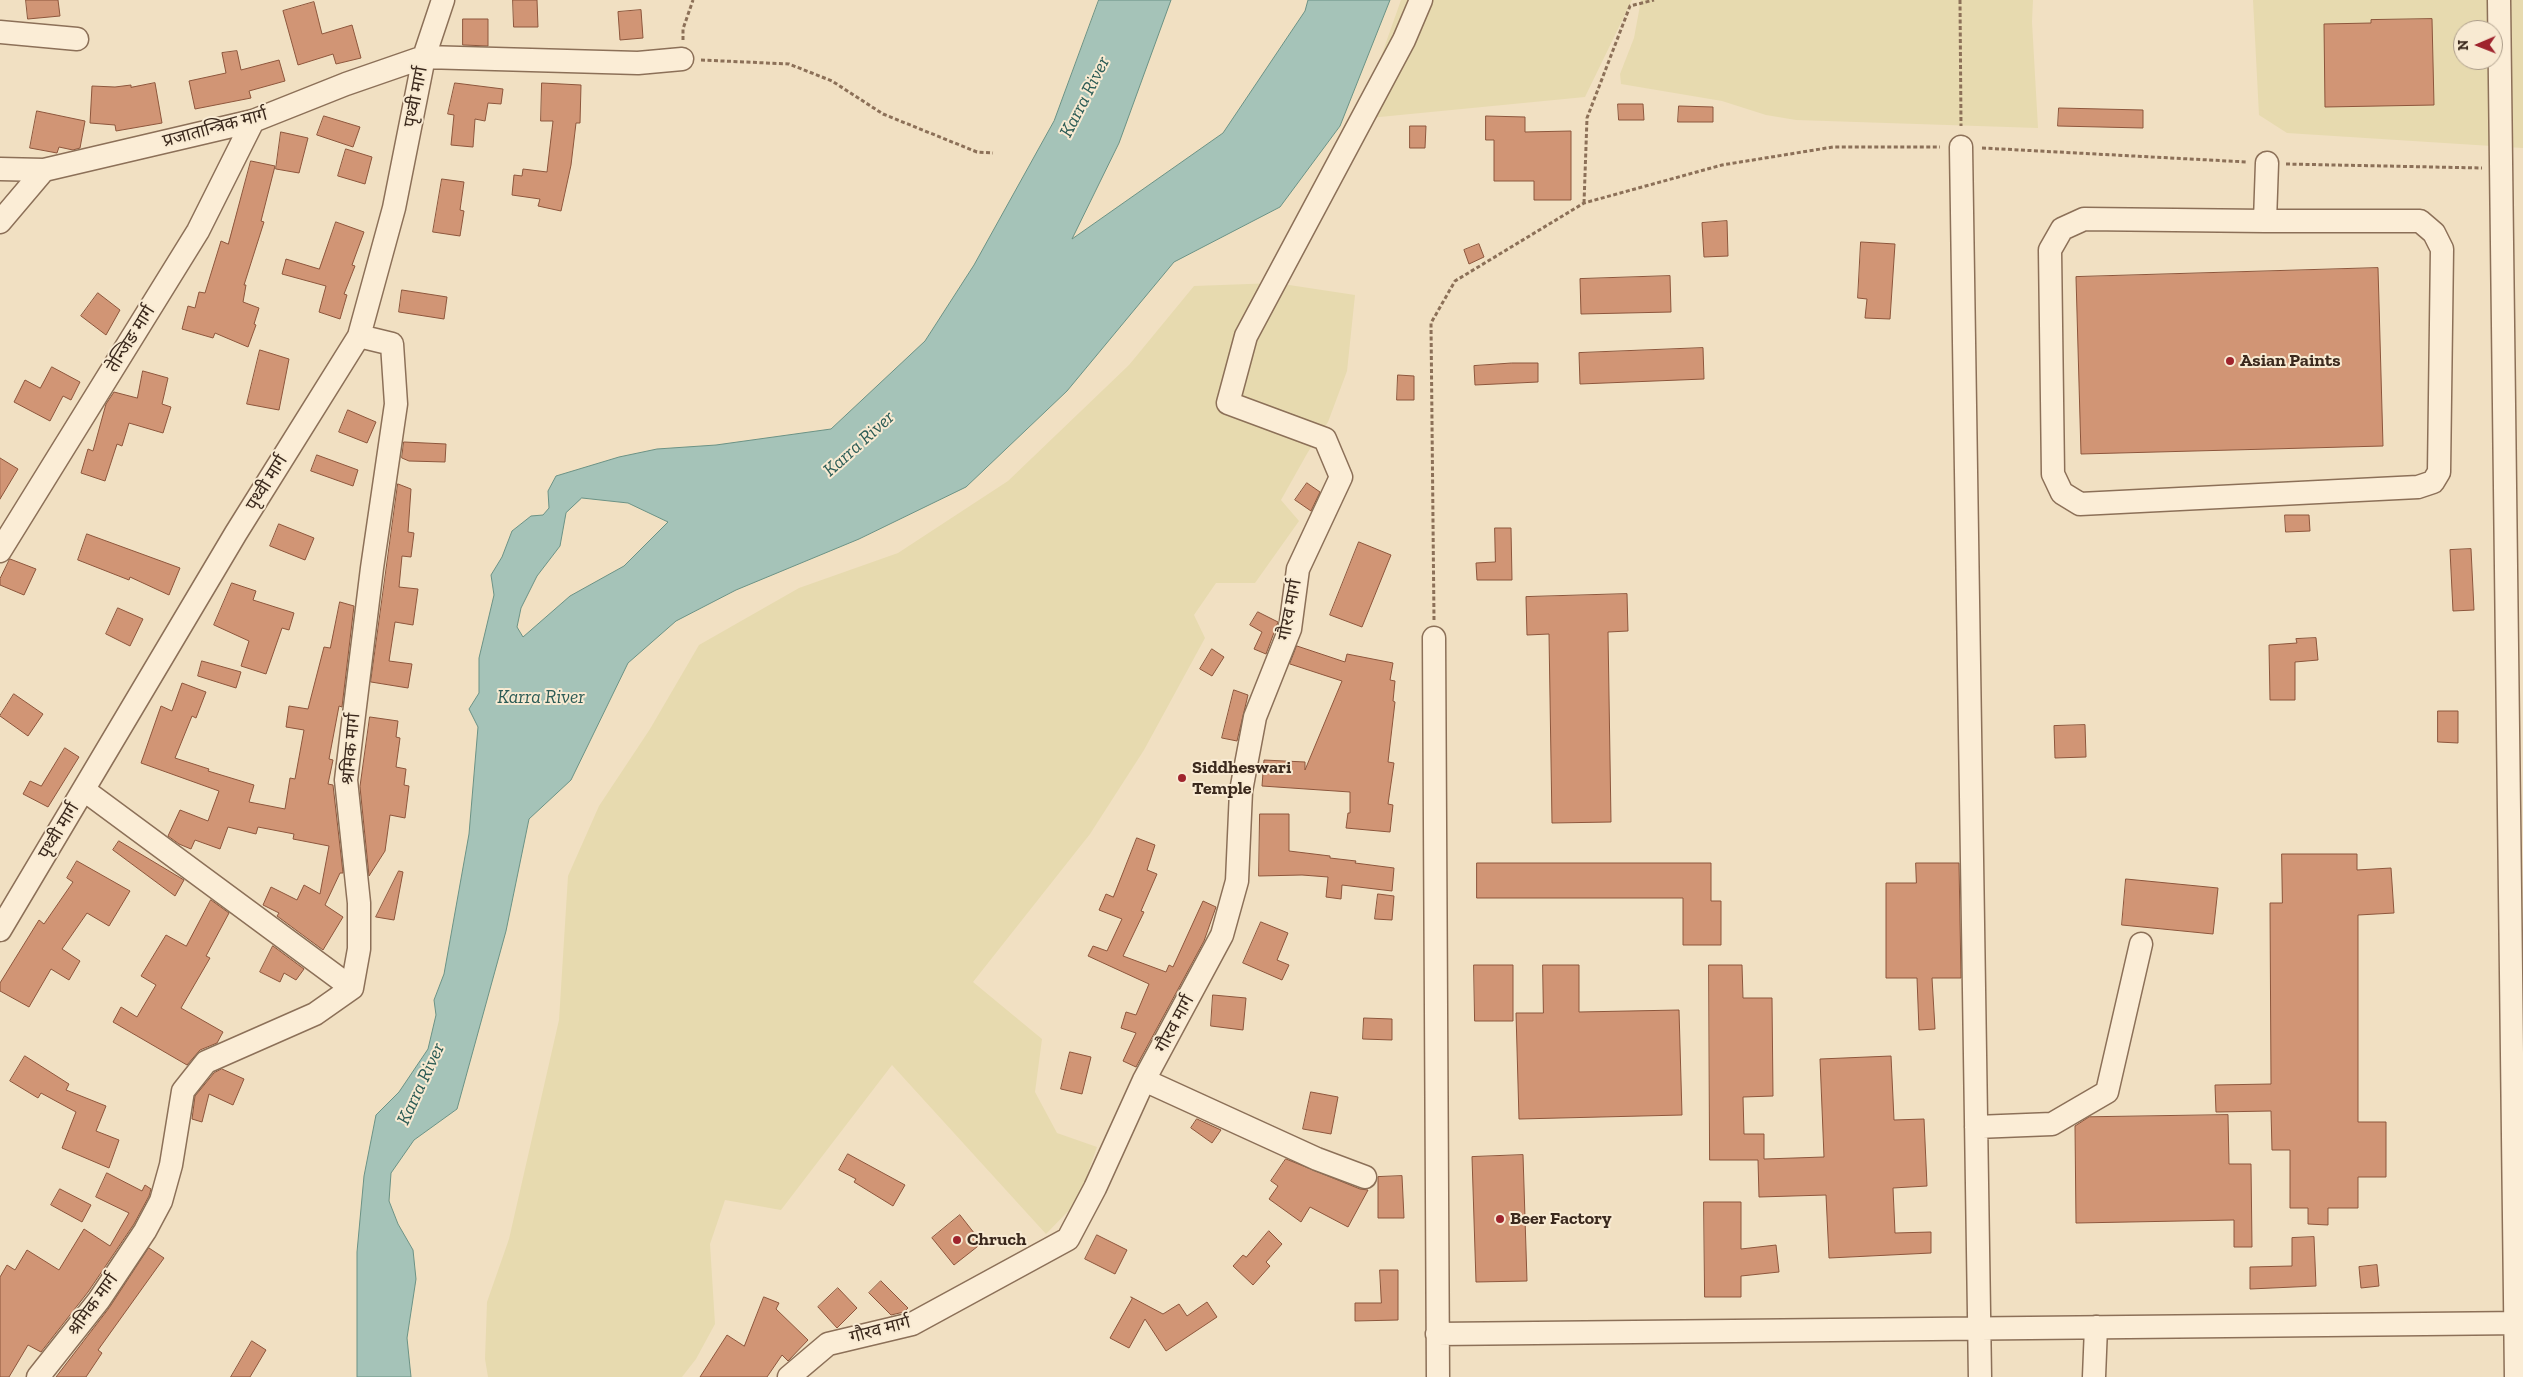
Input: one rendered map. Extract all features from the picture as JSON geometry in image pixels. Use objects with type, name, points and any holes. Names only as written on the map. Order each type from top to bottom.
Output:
[{"type":"street","name":"पृथ्वी मार्ग","points":[[0,930],[236,533],[359,336],[394,208],[424,57],[443,0]]},
{"type":"street","name":"गौरव मार्ग","points":[[789,1377],[828,1344],[912,1324],[1068,1238],[1095,1188],[1144,1080],[1222,935],[1237,881],[1241,790],[1255,717],[1290,629],[1298,569],[1341,477],[1325,439],[1228,403],[1246,336],[1404,40],[1421,0]]},
{"type":"street","points":[[2499,0],[2520,1323],[2516,1377]]},
{"type":"street","points":[[0,32],[77,39]]},
{"type":"street","points":[[424,57],[638,63],[682,59]]},
{"type":"street","name":"प्रजातान्त्रिक मार्ग","points":[[0,169],[44,170],[253,121],[346,84],[424,57]]},
{"type":"street","name":"तेन्जिङ मार्ग","points":[[0,551],[198,232],[253,121]]},
{"type":"street","points":[[1962,147],[1980,1377]]},
{"type":"street","points":[[2265,222],[2267,163]]},
{"type":"street","points":[[0,222],[44,170]]},
{"type":"street","points":[[2084,219],[2265,222],[2420,220],[2434,233],[2442,249],[2440,472],[2433,482],[2418,487],[2080,504],[2062,493],[2053,474],[2050,250],[2062,229],[2084,219]]},
{"type":"street","name":"श्रमिक मार्ग","points":[[38,1377],[99,1300],[145,1231],[161,1201],[171,1165],[183,1091],[206,1062],[315,1014],[352,988],[359,950],[359,903],[346,780],[372,568],[396,404],[392,344],[359,336]]},
{"type":"street","points":[[1434,638],[1438,1377]]},
{"type":"street","points":[[84,790],[352,988]]},
{"type":"street","points":[[1976,1127],[2052,1124],[2107,1092],[2141,944]]},
{"type":"street","points":[[1144,1080],[1317,1159],[1365,1177]]},
{"type":"street","points":[[1437,1334],[2520,1323]]},
{"type":"street","points":[[2094,1377],[2096,1327]]},
{"type":"path","points":[[693,0],[683,29],[682,59],[789,64],[832,80],[883,114],[977,152],[993,154]]},
{"type":"path","points":[[1584,203],[1587,118],[1630,6],[1654,0]]},
{"type":"path","points":[[1960,0],[1962,147]]},
{"type":"path","points":[[1434,638],[1431,323],[1455,281],[1584,203],[1722,164],[1833,147],[1962,147],[2267,163],[2501,168]]},
{"type":"shaded area","points":[[1401,0],[1632,0],[1585,97],[1359,119]]},
{"type":"shaded area","points":[[1641,0],[2033,0],[2032,22],[2038,128],[1796,120],[1766,115],[1722,101],[1621,84],[1620,74],[1634,38]]},
{"type":"shaded area","points":[[2253,0],[2523,0],[2523,148],[2287,133],[2259,115]]},
{"type":"shaded area","points":[[1276,283],[1355,295],[1347,371],[1328,422],[1308,452],[1281,500],[1299,521],[1255,583],[1216,583],[1194,615],[1205,638],[1144,750],[1090,834],[973,982],[1042,1039],[1035,1092],[1057,1133],[1097,1147],[1078,1201],[1046,1234],[892,1065],[781,1210],[725,1200],[710,1244],[715,1324],[696,1359],[682,1377],[488,1377],[485,1359],[487,1302],[509,1239],[559,1020],[568,876],[599,806],[650,729],[699,645],[799,588],[898,553],[1008,481],[1129,365],[1194,286]]},
{"type":"water","name":"Karra River","points":[[1099,0],[1171,0],[1119,143],[1072,239],[1223,133],[1305,11],[1308,0],[1390,0],[1340,126],[1280,207],[1174,262],[1067,391],[966,487],[859,539],[736,590],[676,621],[628,663],[571,780],[529,819],[506,931],[457,1109],[414,1140],[391,1173],[389,1201],[398,1224],[413,1250],[416,1279],[407,1338],[411,1377],[357,1377],[357,1252],[364,1176],[376,1115],[399,1092],[428,1049],[436,1015],[434,1000],[444,974],[469,834],[478,727],[469,709],[479,693],[479,658],[494,595],[491,575],[502,557],[512,531],[531,516],[543,515],[549,508],[548,491],[556,476],[619,457],[657,449],[716,445],[831,429],[925,341],[974,265],[1054,121]],"holes":[[[582,498],[628,503],[668,522],[624,566],[570,596],[523,637],[517,627],[521,608],[537,576],[560,546],[566,513]]]},
{"type":"building","points":[[26,0],[58,0],[60,16],[28,19]]},
{"type":"building","points":[[513,0],[537,0],[538,27],[514,27]]},
{"type":"building","points":[[314,2],[322,34],[352,25],[361,58],[336,64],[333,54],[298,65],[283,11]]},
{"type":"building","points":[[641,10],[643,38],[620,40],[618,12]]},
{"type":"building","points":[[463,19],[488,19],[488,46],[463,45]]},
{"type":"building","points":[[2432,19],[2434,105],[2325,107],[2324,24],[2371,23],[2371,20]]},
{"type":"building","points":[[237,51],[241,70],[279,60],[285,81],[249,91],[251,98],[195,109],[189,81],[226,73],[222,53]]},
{"type":"building","points":[[155,83],[162,123],[116,131],[115,125],[90,123],[92,86],[115,87],[131,85],[131,87]]},
{"type":"building","points":[[455,83],[503,89],[501,104],[488,103],[485,121],[475,119],[473,147],[451,145],[454,115],[448,114]]},
{"type":"building","points":[[542,83],[581,85],[580,123],[576,123],[571,165],[561,211],[538,206],[540,199],[512,195],[514,175],[522,176],[523,169],[547,172],[553,121],[541,121]]},
{"type":"building","points":[[1618,104],[1643,104],[1644,120],[1619,120]]},
{"type":"building","points":[[1679,106],[1713,107],[1713,122],[1678,122]]},
{"type":"building","points":[[2059,108],[2143,110],[2143,128],[2058,126]]},
{"type":"building","points":[[37,111],[85,121],[80,148],[73,150],[59,147],[57,153],[30,148]]},
{"type":"building","points":[[324,116],[360,127],[353,147],[317,135]]},
{"type":"building","points":[[1486,116],[1525,117],[1525,132],[1571,131],[1571,200],[1534,200],[1534,181],[1494,181],[1494,140],[1486,140]]},
{"type":"building","points":[[1410,126],[1426,126],[1425,148],[1410,148]]},
{"type":"building","points":[[281,132],[308,138],[299,173],[276,169]]},
{"type":"building","points":[[346,149],[372,157],[365,184],[338,176]]},
{"type":"building","points":[[251,161],[275,166],[261,221],[264,222],[244,285],[246,285],[243,302],[259,308],[254,324],[256,325],[248,347],[215,333],[213,338],[182,329],[188,306],[195,308],[199,292],[205,293],[221,241],[228,244]]},
{"type":"building","points":[[442,179],[464,182],[460,210],[464,211],[460,236],[433,232]]},
{"type":"building","points":[[1727,221],[1728,256],[1704,257],[1702,223]]},
{"type":"building","points":[[336,222],[364,232],[352,265],[355,266],[344,294],[347,295],[340,319],[319,312],[326,286],[282,274],[286,259],[319,269]]},
{"type":"building","points":[[1861,242],[1895,244],[1890,319],[1865,318],[1867,299],[1858,298]]},
{"type":"building","points":[[1479,244],[1484,257],[1469,264],[1464,250]]},
{"type":"building","name":"Asian Paints","points":[[2378,268],[2383,446],[2081,454],[2076,277]]},
{"type":"building","points":[[1670,276],[1671,312],[1581,314],[1580,279]]},
{"type":"building","points":[[402,290],[447,297],[444,319],[399,312]]},
{"type":"building","points":[[98,293],[120,310],[106,335],[81,316]]},
{"type":"building","points":[[1703,348],[1704,379],[1580,384],[1579,353]]},
{"type":"building","points":[[260,350],[289,359],[279,410],[247,404]]},
{"type":"building","points":[[1538,363],[1538,382],[1475,385],[1474,366]]},
{"type":"building","points":[[52,367],[80,382],[71,400],[63,396],[50,421],[14,402],[25,380],[40,388]]},
{"type":"building","points":[[143,371],[168,378],[162,404],[171,407],[163,433],[129,423],[122,446],[117,444],[105,481],[81,473],[88,449],[93,451],[106,404],[114,392],[137,398]]},
{"type":"building","points":[[1398,375],[1414,376],[1414,400],[1397,400]]},
{"type":"building","points":[[348,410],[376,422],[367,443],[339,432]]},
{"type":"building","points":[[404,442],[446,444],[445,462],[409,461],[402,458]]},
{"type":"building","points":[[317,455],[358,470],[353,486],[311,471]]},
{"type":"building","points":[[0,458],[18,469],[0,499]]},
{"type":"building","points":[[1307,483],[1320,492],[1311,511],[1295,500]]},
{"type":"building","points":[[398,484],[411,489],[408,532],[414,533],[411,557],[402,556],[399,587],[418,589],[413,625],[395,622],[389,661],[412,664],[408,688],[371,682]]},
{"type":"building","points":[[2285,515],[2309,515],[2310,531],[2286,532]]},
{"type":"building","points":[[279,524],[314,538],[305,560],[270,546]]},
{"type":"building","points":[[1495,528],[1511,528],[1512,580],[1477,580],[1476,563],[1495,562]]},
{"type":"building","points":[[87,534],[180,568],[169,595],[130,577],[129,580],[78,560]]},
{"type":"building","points":[[1359,542],[1391,555],[1362,627],[1330,615]]},
{"type":"building","points":[[2471,549],[2474,610],[2453,611],[2450,550]]},
{"type":"building","points":[[10,559],[36,569],[24,595],[0,585],[0,579]]},
{"type":"building","points":[[232,583],[256,591],[253,600],[294,613],[289,630],[282,628],[266,674],[241,666],[249,641],[214,625]]},
{"type":"building","points":[[1627,594],[1628,631],[1608,632],[1611,822],[1552,823],[1549,634],[1527,635],[1526,597]]},
{"type":"building","points":[[340,602],[354,606],[342,707],[339,706],[329,759],[333,760],[328,784],[333,785],[343,873],[340,873],[325,905],[343,917],[323,950],[277,916],[279,913],[263,905],[271,887],[297,900],[304,885],[320,894],[329,846],[293,839],[294,834],[258,827],[256,834],[228,827],[220,849],[195,840],[191,849],[179,844],[168,836],[180,810],[208,821],[219,791],[141,763],[161,706],[172,711],[182,683],[206,692],[196,718],[192,716],[175,758],[209,769],[208,771],[254,785],[249,802],[285,809],[290,778],[295,779],[304,730],[286,727],[289,706],[308,709],[324,647],[330,648]]},
{"type":"building","points":[[118,608],[143,619],[130,646],[106,634]]},
{"type":"building","points":[[1258,612],[1278,622],[1266,654],[1254,649],[1262,632],[1250,625]]},
{"type":"building","points":[[2316,638],[2318,660],[2295,662],[2295,700],[2270,700],[2269,645],[2297,643],[2296,639]]},
{"type":"building","points":[[1297,646],[1345,662],[1347,654],[1393,663],[1390,680],[1395,681],[1393,701],[1395,702],[1388,762],[1394,763],[1388,804],[1393,805],[1390,832],[1346,828],[1348,813],[1350,813],[1350,792],[1262,786],[1264,760],[1305,762],[1305,770],[1342,681],[1290,664]]},
{"type":"building","points":[[1212,649],[1224,657],[1212,676],[1200,669]]},
{"type":"building","points":[[202,661],[241,672],[236,688],[198,676]]},
{"type":"building","points":[[1234,690],[1248,695],[1237,741],[1222,738]]},
{"type":"building","points":[[14,694],[43,714],[28,736],[0,716]]},
{"type":"building","points":[[2438,711],[2458,711],[2458,743],[2438,742]]},
{"type":"building","points":[[370,717],[398,721],[396,737],[400,738],[396,767],[406,769],[404,785],[409,786],[405,818],[390,815],[385,851],[369,876],[360,787]]},
{"type":"building","points":[[2085,725],[2086,757],[2055,758],[2054,726]]},
{"type":"building","points":[[65,748],[79,757],[48,807],[23,794],[30,781],[41,786]]},
{"type":"building","points":[[1260,814],[1289,814],[1289,851],[1330,856],[1330,858],[1356,861],[1355,863],[1394,868],[1392,891],[1342,885],[1341,899],[1326,897],[1328,877],[1302,875],[1259,876]]},
{"type":"building","points":[[1137,838],[1155,845],[1147,870],[1157,874],[1141,911],[1144,912],[1123,956],[1166,972],[1169,965],[1173,967],[1203,901],[1216,907],[1204,941],[1136,1067],[1123,1061],[1136,1033],[1121,1028],[1126,1012],[1136,1015],[1149,984],[1088,956],[1093,946],[1107,951],[1122,919],[1099,910],[1106,894],[1113,897]]},
{"type":"building","points":[[119,841],[184,880],[175,896],[113,850]]},
{"type":"building","points":[[2282,854],[2357,854],[2357,870],[2391,868],[2394,913],[2358,915],[2358,1122],[2386,1122],[2386,1177],[2358,1177],[2358,1208],[2328,1208],[2328,1225],[2308,1224],[2308,1208],[2290,1208],[2290,1150],[2272,1150],[2271,1111],[2216,1112],[2215,1085],[2271,1084],[2270,903],[2282,903]]},
{"type":"building","points":[[77,861],[130,891],[109,926],[87,913],[62,949],[80,961],[69,980],[51,969],[29,1007],[0,991],[0,983],[39,920],[44,924],[73,882],[67,878]]},
{"type":"building","points":[[1477,863],[1711,863],[1711,901],[1721,901],[1721,945],[1683,945],[1683,898],[1477,898]]},
{"type":"building","points":[[1916,863],[1959,863],[1961,978],[1932,978],[1935,1029],[1919,1030],[1917,978],[1886,978],[1886,883],[1916,883]]},
{"type":"building","points":[[399,871],[403,872],[394,920],[376,917]]},
{"type":"building","points":[[2126,879],[2218,888],[2213,934],[2122,925]]},
{"type":"building","points":[[1378,894],[1394,896],[1392,920],[1375,919]]},
{"type":"building","points":[[211,900],[229,913],[206,956],[210,958],[181,1008],[223,1032],[217,1043],[200,1050],[187,1065],[113,1022],[121,1007],[137,1017],[156,985],[141,976],[166,935],[186,946]]},
{"type":"building","points":[[1261,922],[1288,933],[1277,960],[1289,965],[1282,980],[1243,963]]},
{"type":"building","points":[[273,946],[304,969],[296,980],[284,973],[280,982],[260,972]]},
{"type":"building","points":[[1474,965],[1513,965],[1513,1021],[1475,1021]]},
{"type":"building","points":[[1543,965],[1579,965],[1579,1012],[1679,1010],[1682,1115],[1519,1119],[1516,1013],[1543,1013]]},
{"type":"building","points":[[1709,965],[1742,965],[1743,998],[1772,998],[1773,1096],[1743,1097],[1744,1134],[1764,1134],[1764,1159],[1824,1157],[1820,1059],[1891,1056],[1894,1120],[1924,1119],[1927,1186],[1893,1188],[1895,1233],[1931,1232],[1931,1253],[1829,1258],[1826,1195],[1759,1197],[1758,1160],[1710,1160]]},
{"type":"building","points":[[1213,995],[1246,998],[1243,1030],[1211,1026]]},
{"type":"building","points":[[1364,1018],[1392,1019],[1392,1040],[1363,1039]]},
{"type":"building","points":[[1070,1052],[1091,1057],[1082,1094],[1061,1089]]},
{"type":"building","points":[[25,1056],[69,1084],[66,1090],[106,1106],[96,1131],[119,1140],[109,1168],[62,1148],[76,1112],[41,1093],[38,1098],[10,1081]]},
{"type":"building","points":[[222,1069],[244,1079],[233,1105],[209,1094],[202,1122],[192,1119],[195,1096],[214,1073]]},
{"type":"building","points":[[1311,1092],[1338,1097],[1331,1134],[1303,1129]]},
{"type":"building","points":[[2228,1115],[2229,1164],[2251,1164],[2252,1247],[2234,1247],[2234,1220],[2076,1223],[2075,1126],[2089,1117]]},
{"type":"building","points":[[1197,1119],[1221,1130],[1212,1143],[1191,1128]]},
{"type":"building","points":[[848,1154],[905,1185],[893,1206],[854,1182],[856,1179],[839,1170]]},
{"type":"building","name":"Beer Factory","points":[[1523,1155],[1527,1281],[1476,1282],[1472,1157]]},
{"type":"building","points":[[1286,1159],[1360,1189],[1368,1190],[1348,1227],[1310,1207],[1301,1222],[1269,1199],[1278,1186],[1271,1181]]},
{"type":"building","points":[[107,1173],[142,1191],[145,1185],[151,1189],[149,1196],[134,1224],[88,1292],[41,1352],[28,1345],[9,1377],[0,1377],[0,1277],[7,1265],[15,1270],[27,1250],[59,1270],[84,1229],[110,1246],[129,1213],[96,1197]]},
{"type":"building","points":[[1402,1176],[1404,1218],[1378,1218],[1378,1177]]},
{"type":"building","points":[[60,1189],[91,1205],[82,1222],[51,1205]]},
{"type":"building","points":[[1704,1202],[1741,1202],[1741,1249],[1776,1245],[1779,1272],[1741,1276],[1741,1297],[1705,1297]]},
{"type":"building","name":"Chruch","points":[[960,1215],[982,1243],[954,1265],[932,1238]]},
{"type":"building","points":[[1269,1231],[1282,1244],[1266,1262],[1270,1266],[1253,1285],[1233,1266],[1243,1255],[1246,1257]]},
{"type":"building","points":[[1097,1235],[1127,1250],[1115,1274],[1085,1259]]},
{"type":"building","points":[[2314,1237],[2316,1286],[2250,1289],[2250,1267],[2292,1266],[2292,1238]]},
{"type":"building","points":[[149,1248],[164,1258],[98,1350],[102,1353],[86,1377],[56,1377],[109,1308]]},
{"type":"building","points":[[2377,1265],[2379,1286],[2361,1288],[2359,1267]]},
{"type":"building","points":[[1380,1270],[1398,1270],[1398,1320],[1355,1321],[1355,1303],[1381,1303]]},
{"type":"building","points":[[881,1281],[908,1308],[904,1312],[891,1315],[869,1293]]},
{"type":"building","points":[[838,1288],[857,1308],[837,1328],[818,1307]]},
{"type":"building","points":[[764,1297],[779,1303],[776,1309],[808,1340],[788,1361],[782,1355],[767,1377],[700,1377],[727,1335],[744,1346]]},
{"type":"building","points":[[1131,1297],[1163,1314],[1179,1304],[1187,1316],[1207,1302],[1217,1317],[1166,1351],[1145,1319],[1129,1348],[1110,1338],[1132,1299]]},
{"type":"building","points":[[252,1341],[266,1350],[250,1377],[231,1377]]},
{"type":"place","name":"Asian Paints","points":[[2230,361]]},
{"type":"place","name":"Siddheswari Temple","points":[[1182,778]]},
{"type":"place","name":"Beer Factory","points":[[1500,1219]]},
{"type":"place","name":"Chruch","points":[[957,1240]]}]
